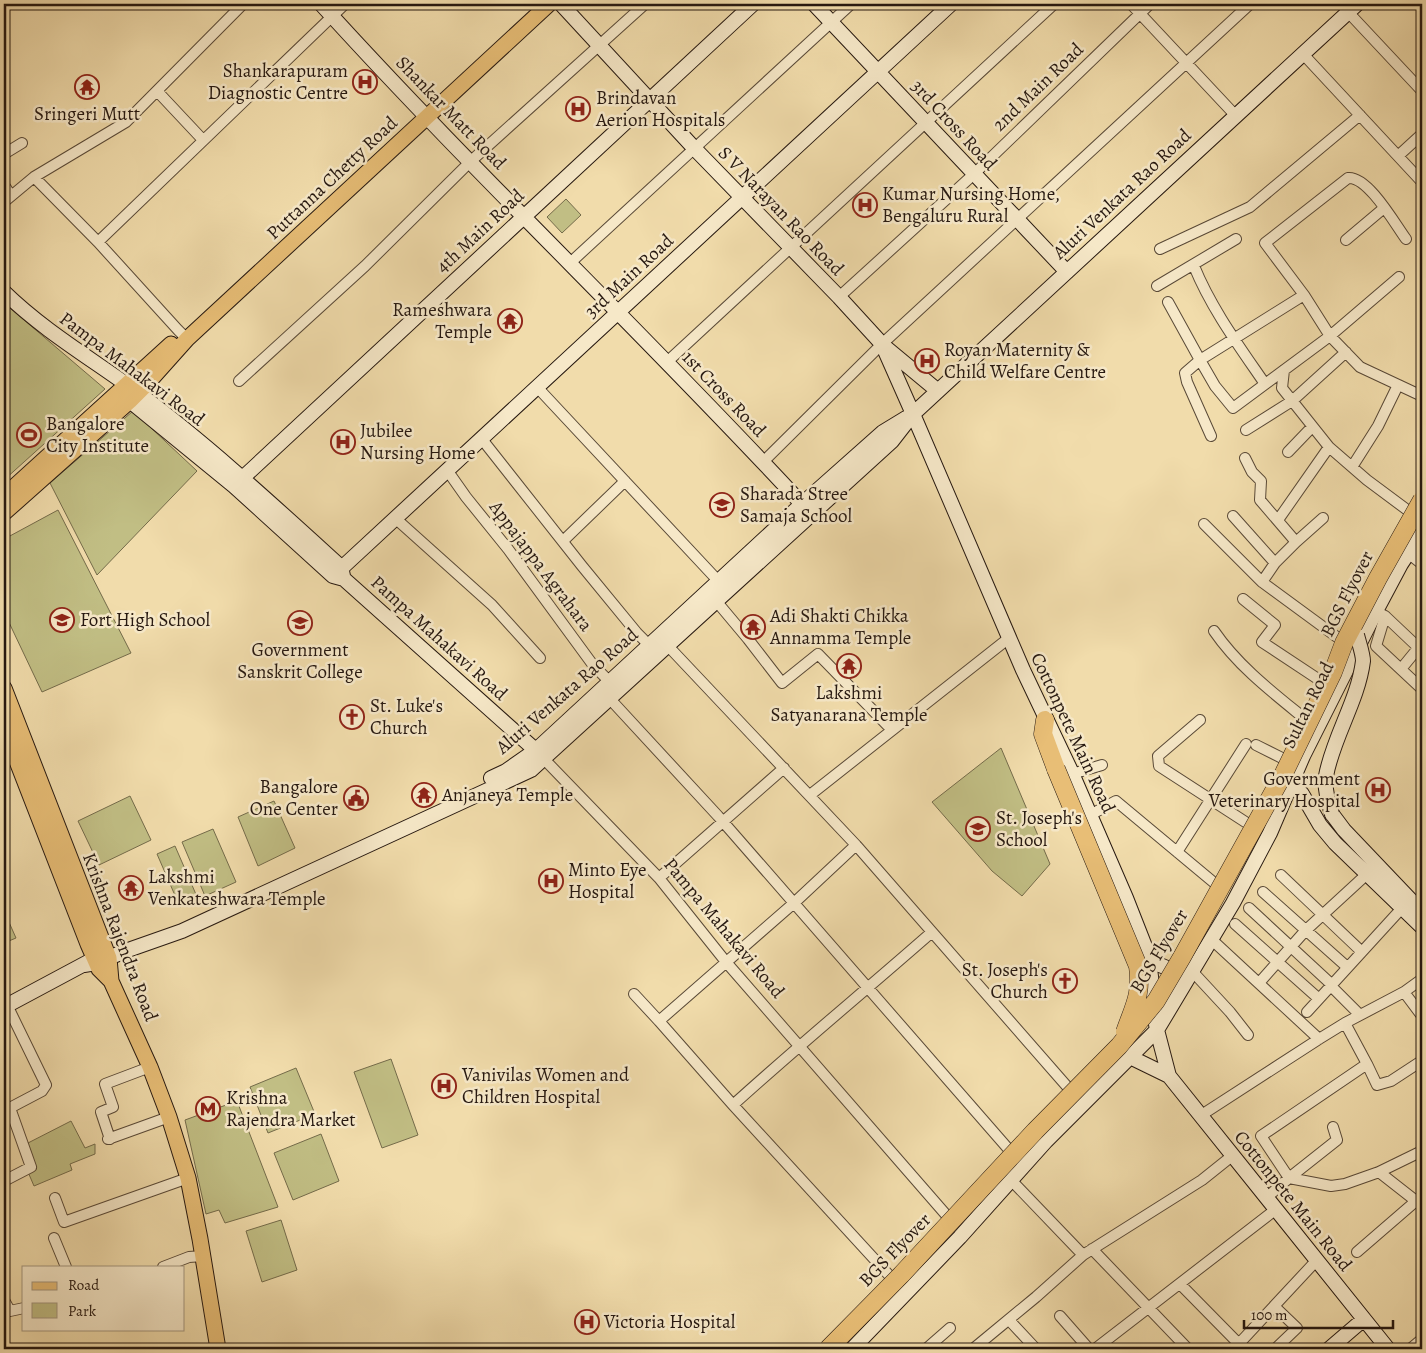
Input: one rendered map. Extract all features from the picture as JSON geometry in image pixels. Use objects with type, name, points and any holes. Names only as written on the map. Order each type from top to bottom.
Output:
[{"type":"highway","name":"BGS Flyover","points":[[852,1348],[1044,1139],[1128,1055],[1164,1008],[1252,855],[1349,638],[1384,581],[1418,509]]},
{"type":"highway","name":"BGS Flyover","points":[[828,1349],[907,1269],[1035,1132],[1124,1052],[1156,1001],[1284,773],[1344,643],[1418,509]]},
{"type":"highway","points":[[1045,720],[1043,734],[1064,771],[1138,966],[1140,981],[1138,998],[1124,1052]]},
{"type":"main road","name":"Shankar Matt Road","points":[[321,4],[424,114],[619,311]]},
{"type":"main road","name":"Puttanna Chetty Road","points":[[424,114],[535,4]]},
{"type":"main road","name":"Puttanna Chetty Road","points":[[135,389],[184,336],[424,114],[549,4]]},
{"type":"main road","name":"S V Narayan Rao Road","points":[[561,4],[694,148],[839,297],[882,344],[913,414]]},
{"type":"main road","name":"4th Main Road","points":[[238,482],[753,4]]},
{"type":"main road","name":"3rd Cross Road","points":[[814,4],[1067,272]]},
{"type":"main road","name":"3rd Main Road","points":[[339,574],[394,518],[951,4]]},
{"type":"main road","name":"Aluri Venkata Rao Road","points":[[5,1006],[98,959],[540,755],[610,699],[728,592],[892,441],[913,414],[1352,8]]},
{"type":"main road","name":"Pampa Mahakavi Road","points":[[4,292],[26,313],[135,389],[540,755]]},
{"type":"main road","name":"1st Cross Road","points":[[619,311],[802,504]]},
{"type":"main road","points":[[882,344],[938,391]]},
{"type":"main road","points":[[4,496],[135,389]]},
{"type":"main road","points":[[4,513],[135,389]]},
{"type":"main road","name":"Aluri Venkata Rao Road","points":[[98,959],[182,932],[531,770],[540,755],[609,681],[883,432],[913,414]]},
{"type":"main road","name":"Cottonpete Main Road","points":[[913,414],[1045,720]]},
{"type":"main road","points":[[1418,509],[1422,491]]},
{"type":"main road","name":"Sultan Road","points":[[852,1348],[960,1237],[1124,1052],[1157,1030],[1233,903],[1267,838],[1351,660],[1381,614],[1408,553],[1422,532]]},
{"type":"main road","points":[[820,1349],[1113,1049],[1152,1000],[1218,886],[1277,773],[1321,681],[1349,638]]},
{"type":"main road","name":"BGS Flyover","points":[[1349,638],[1363,660],[1356,688],[1338,736],[1326,777],[1327,798],[1332,814],[1344,830],[1422,912]]},
{"type":"main road","name":"Krishna Rajendra Road","points":[[4,688],[98,959],[99,969],[111,980],[150,1067],[169,1117],[188,1178],[218,1349]]},
{"type":"main road","name":"Krishna Rajendra Road","points":[[4,728],[98,959]]},
{"type":"main road","name":"Cottonpete Main Road","points":[[1064,771],[1090,815],[1148,954],[1157,1030],[1169,1076],[1388,1349]]},
{"type":"main road","points":[[1277,773],[1292,782],[1302,794],[1326,832],[1422,927]]},
{"type":"main road","points":[[1148,954],[1160,965],[1190,975]]},
{"type":"main road","name":"Cottonpete Main Road","points":[[1124,1052],[1169,1076]]},
{"type":"main road","points":[[1329,1349],[1364,1318]]},
{"type":"street","points":[[4,185],[7,199],[34,177],[126,122],[243,4]]},
{"type":"street","points":[[98,242],[345,4]]},
{"type":"street","points":[[239,381],[365,266],[471,161],[644,4]]},
{"type":"street","points":[[570,263],[851,4]]},
{"type":"street","points":[[667,362],[1054,4]]},
{"type":"street","points":[[1131,4],[1236,116]]},
{"type":"street","name":"2nd Main Road","points":[[839,297],[974,174],[1150,4]]},
{"type":"street","points":[[763,462],[882,344],[1185,62],[1250,4]]},
{"type":"street","points":[[1352,8],[1422,91]]},
{"type":"street","points":[[1303,54],[1422,182]]},
{"type":"street","points":[[157,90],[203,140]]},
{"type":"street","points":[[1160,249],[1250,206],[1360,115]]},
{"type":"street","points":[[1398,156],[1422,134]]},
{"type":"street","points":[[4,154],[22,143]]},
{"type":"street","points":[[34,177],[98,242],[184,336]]},
{"type":"street","points":[[1406,239],[1375,196],[1362,182],[1354,177],[1348,178],[1265,243],[1304,294],[1330,336],[1360,367],[1422,396]]},
{"type":"street","points":[[1346,240],[1384,208]]},
{"type":"street","points":[[1157,286],[1194,266],[1236,239]]},
{"type":"street","points":[[1194,266],[1201,284],[1265,384]]},
{"type":"street","points":[[1168,302],[1215,386],[1233,408],[1330,336],[1399,277]]},
{"type":"street","points":[[1211,436],[1187,382],[1185,373],[1200,360],[1304,294]]},
{"type":"street","points":[[1246,430],[1292,401],[1346,352]]},
{"type":"street","points":[[1284,370],[1282,388],[1329,447],[1352,467],[1418,509]]},
{"type":"street","points":[[1352,467],[1378,426],[1398,385]]},
{"type":"street","points":[[537,387],[728,592]]},
{"type":"street","points":[[1288,452],[1312,427]]},
{"type":"street","points":[[481,438],[582,566],[649,645]]},
{"type":"street","points":[[1278,520],[1329,447]]},
{"type":"street","points":[[1245,458],[1252,472],[1261,481],[1260,500],[1296,542]]},
{"type":"street","name":"Appajappa Agrahara","points":[[447,470],[593,665],[609,681]]},
{"type":"street","points":[[563,541],[625,480]]},
{"type":"street","points":[[1233,516],[1275,563]]},
{"type":"street","points":[[394,518],[492,605],[540,658]]},
{"type":"street","points":[[1262,582],[1275,563],[1324,518]]},
{"type":"street","points":[[1204,524],[1262,582],[1349,638]]},
{"type":"street","points":[[1408,553],[1422,564]]},
{"type":"street","points":[[1243,599],[1275,625],[1262,642],[1321,681]]},
{"type":"street","points":[[716,602],[782,683],[818,654],[892,730]]},
{"type":"street","points":[[1381,614],[1420,649],[1401,669]]},
{"type":"street","points":[[1381,614],[1376,646],[1422,688]]},
{"type":"street","points":[[1214,631],[1251,675],[1304,718]]},
{"type":"street","points":[[810,796],[1009,638]]},
{"type":"street","points":[[668,646],[856,844],[1071,1091]]},
{"type":"street","points":[[610,699],[722,821],[1011,1152]]},
{"type":"street","points":[[1200,720],[1158,756],[1159,766],[1250,825]]},
{"type":"street","points":[[1178,852],[1211,800],[1251,745],[1284,759]]},
{"type":"street","name":"Pampa Mahakavi Road","points":[[540,755],[659,878],[726,962],[948,1217]]},
{"type":"street","points":[[1064,771],[1102,765]]},
{"type":"street","points":[[659,878],[784,768]]},
{"type":"street","points":[[1090,815],[1116,801],[1218,886]]},
{"type":"street","points":[[659,1021],[794,903],[856,844]]},
{"type":"street","points":[[1259,983],[1306,931],[1367,874]]},
{"type":"street","points":[[1281,875],[1361,951]]},
{"type":"street","points":[[1263,892],[1346,966]]},
{"type":"street","points":[[1248,908],[1330,984],[1360,1015]]},
{"type":"street","points":[[1307,1012],[1330,984],[1402,908]]},
{"type":"street","points":[[1235,924],[1276,963],[1318,998]]},
{"type":"street","points":[[733,1105],[799,1045],[869,988],[932,932]]},
{"type":"street","points":[[1211,939],[1318,1039]]},
{"type":"street","points":[[1190,975],[1230,1012],[1248,1035]]},
{"type":"street","points":[[1200,1116],[1318,1039],[1404,992],[1422,979]]},
{"type":"street","points":[[1404,992],[1422,1016]]},
{"type":"street","points":[[634,994],[733,1105],[891,1278],[907,1293]]},
{"type":"street","points":[[4,1181],[31,1167],[7,1110],[42,1091],[46,1085],[5,1006]]},
{"type":"street","points":[[1345,1023],[1376,1085],[1391,1081],[1420,1062]]},
{"type":"street","points":[[1367,1064],[1261,1136],[1288,1178],[1331,1186],[1361,1179],[1422,1151]]},
{"type":"street","points":[[150,1067],[105,1084],[113,1107],[100,1112],[109,1139],[169,1117]]},
{"type":"street","points":[[1266,1198],[1288,1178],[1337,1140],[1333,1127]]},
{"type":"street","points":[[973,1349],[1092,1248],[1202,1180],[1232,1156]]},
{"type":"street","points":[[1357,1252],[1416,1201],[1379,1172]]},
{"type":"street","points":[[56,1198],[64,1222],[188,1178]]},
{"type":"street","points":[[1011,1180],[1083,1255]]},
{"type":"street","points":[[1094,1349],[1275,1210]]},
{"type":"street","points":[[54,1238],[66,1266]]},
{"type":"street","points":[[1092,1248],[1188,1349]]},
{"type":"street","points":[[166,1266],[189,1258],[203,1256]]},
{"type":"street","points":[[1180,1284],[1237,1347],[1316,1261]]},
{"type":"street","points":[[4,1300],[10,1311],[22,1308]]},
{"type":"street","points":[[1274,1306],[1297,1328],[1276,1349]]},
{"type":"street","points":[[1060,1316],[1088,1349]]},
{"type":"street","points":[[1009,1320],[1036,1349]]},
{"type":"street","points":[[926,1349],[950,1328]]},
{"type":"street","points":[[1410,1349],[1422,1339]]},
{"type":"green space","points":[[566,199],[581,215],[562,233],[547,217]]},
{"type":"green space","name":"Bangalore City Institute","points":[[10,308],[105,389],[4,480],[4,313]]},
{"type":"green space","points":[[133,411],[197,471],[97,575],[50,483]]},
{"type":"green space","points":[[58,510],[131,653],[42,692],[4,612],[4,564],[8,537]]},
{"type":"green space","points":[[1001,748],[1050,864],[1022,896],[992,871],[932,802]]},
{"type":"green space","points":[[130,796],[151,840],[99,865],[78,821]]},
{"type":"green space","points":[[274,801],[295,848],[258,866],[238,817]]},
{"type":"green space","points":[[213,829],[236,882],[205,896],[182,842]]},
{"type":"green space","points":[[175,846],[198,899],[180,907],[157,854]]},
{"type":"green space","points":[[4,911],[16,938],[4,943]]},
{"type":"green space","points":[[391,1059],[418,1135],[382,1148],[354,1072]]},
{"type":"green space","points":[[296,1068],[315,1114],[268,1133],[250,1087]]},
{"type":"green space","points":[[237,1101],[278,1207],[225,1223],[219,1210],[206,1214],[185,1120]]},
{"type":"green space","points":[[71,1121],[85,1148],[95,1144],[95,1154],[70,1164],[72,1170],[34,1186],[28,1172],[26,1144]]},
{"type":"green space","points":[[321,1134],[339,1181],[293,1200],[274,1153]]},
{"type":"green space","points":[[281,1220],[297,1270],[262,1282],[246,1231]]},
{"type":"place","name":"Shankarapuram Diagnostic Centre","points":[[365,82]]},
{"type":"place","name":"Sringeri Mutt","points":[[87,87]]},
{"type":"place","name":"Brindavan Aerion Hospitals","points":[[578,109]]},
{"type":"place","name":"Kumar Nursing Home, Bengaluru Rural","points":[[865,205]]},
{"type":"place","name":"Rameshwara Temple","points":[[510,321]]},
{"type":"place","name":"Royan Maternity & Child Welfare Centre","points":[[927,361]]},
{"type":"place","name":"Bangalore City Institute","points":[[29,435]]},
{"type":"place","name":"Jubilee Nursing Home","points":[[343,442]]},
{"type":"place","name":"Sharada Stree Samaja School","points":[[722,505]]},
{"type":"place","name":"Fort High School","points":[[62,620]]},
{"type":"place","name":"Government Sanskrit College","points":[[300,623]]},
{"type":"place","name":"Adi Shakti Chikka Annamma Temple","points":[[753,627]]},
{"type":"place","name":"Lakshmi Satyanarana Temple","points":[[849,666]]},
{"type":"place","name":"St. Luke's Church","points":[[352,717]]},
{"type":"place","name":"Government Veterinary Hospital","points":[[1378,790]]},
{"type":"place","name":"Anjaneya Temple","points":[[424,795]]},
{"type":"place","name":"Bangalore One Center","points":[[356,798]]},
{"type":"place","name":"St. Joseph's School","points":[[978,829]]},
{"type":"place","name":"Minto Eye Hospital","points":[[551,881]]},
{"type":"place","name":"Lakshmi Venkateshwara Temple","points":[[131,888]]},
{"type":"place","name":"St. Joseph's Church","points":[[1065,981]]},
{"type":"place","name":"Vanivilas Women and Children Hospital","points":[[444,1086]]},
{"type":"place","name":"Krishna Rajendra Market","points":[[208,1109]]},
{"type":"place","name":"Victoria Hospital","points":[[587,1322]]}]
